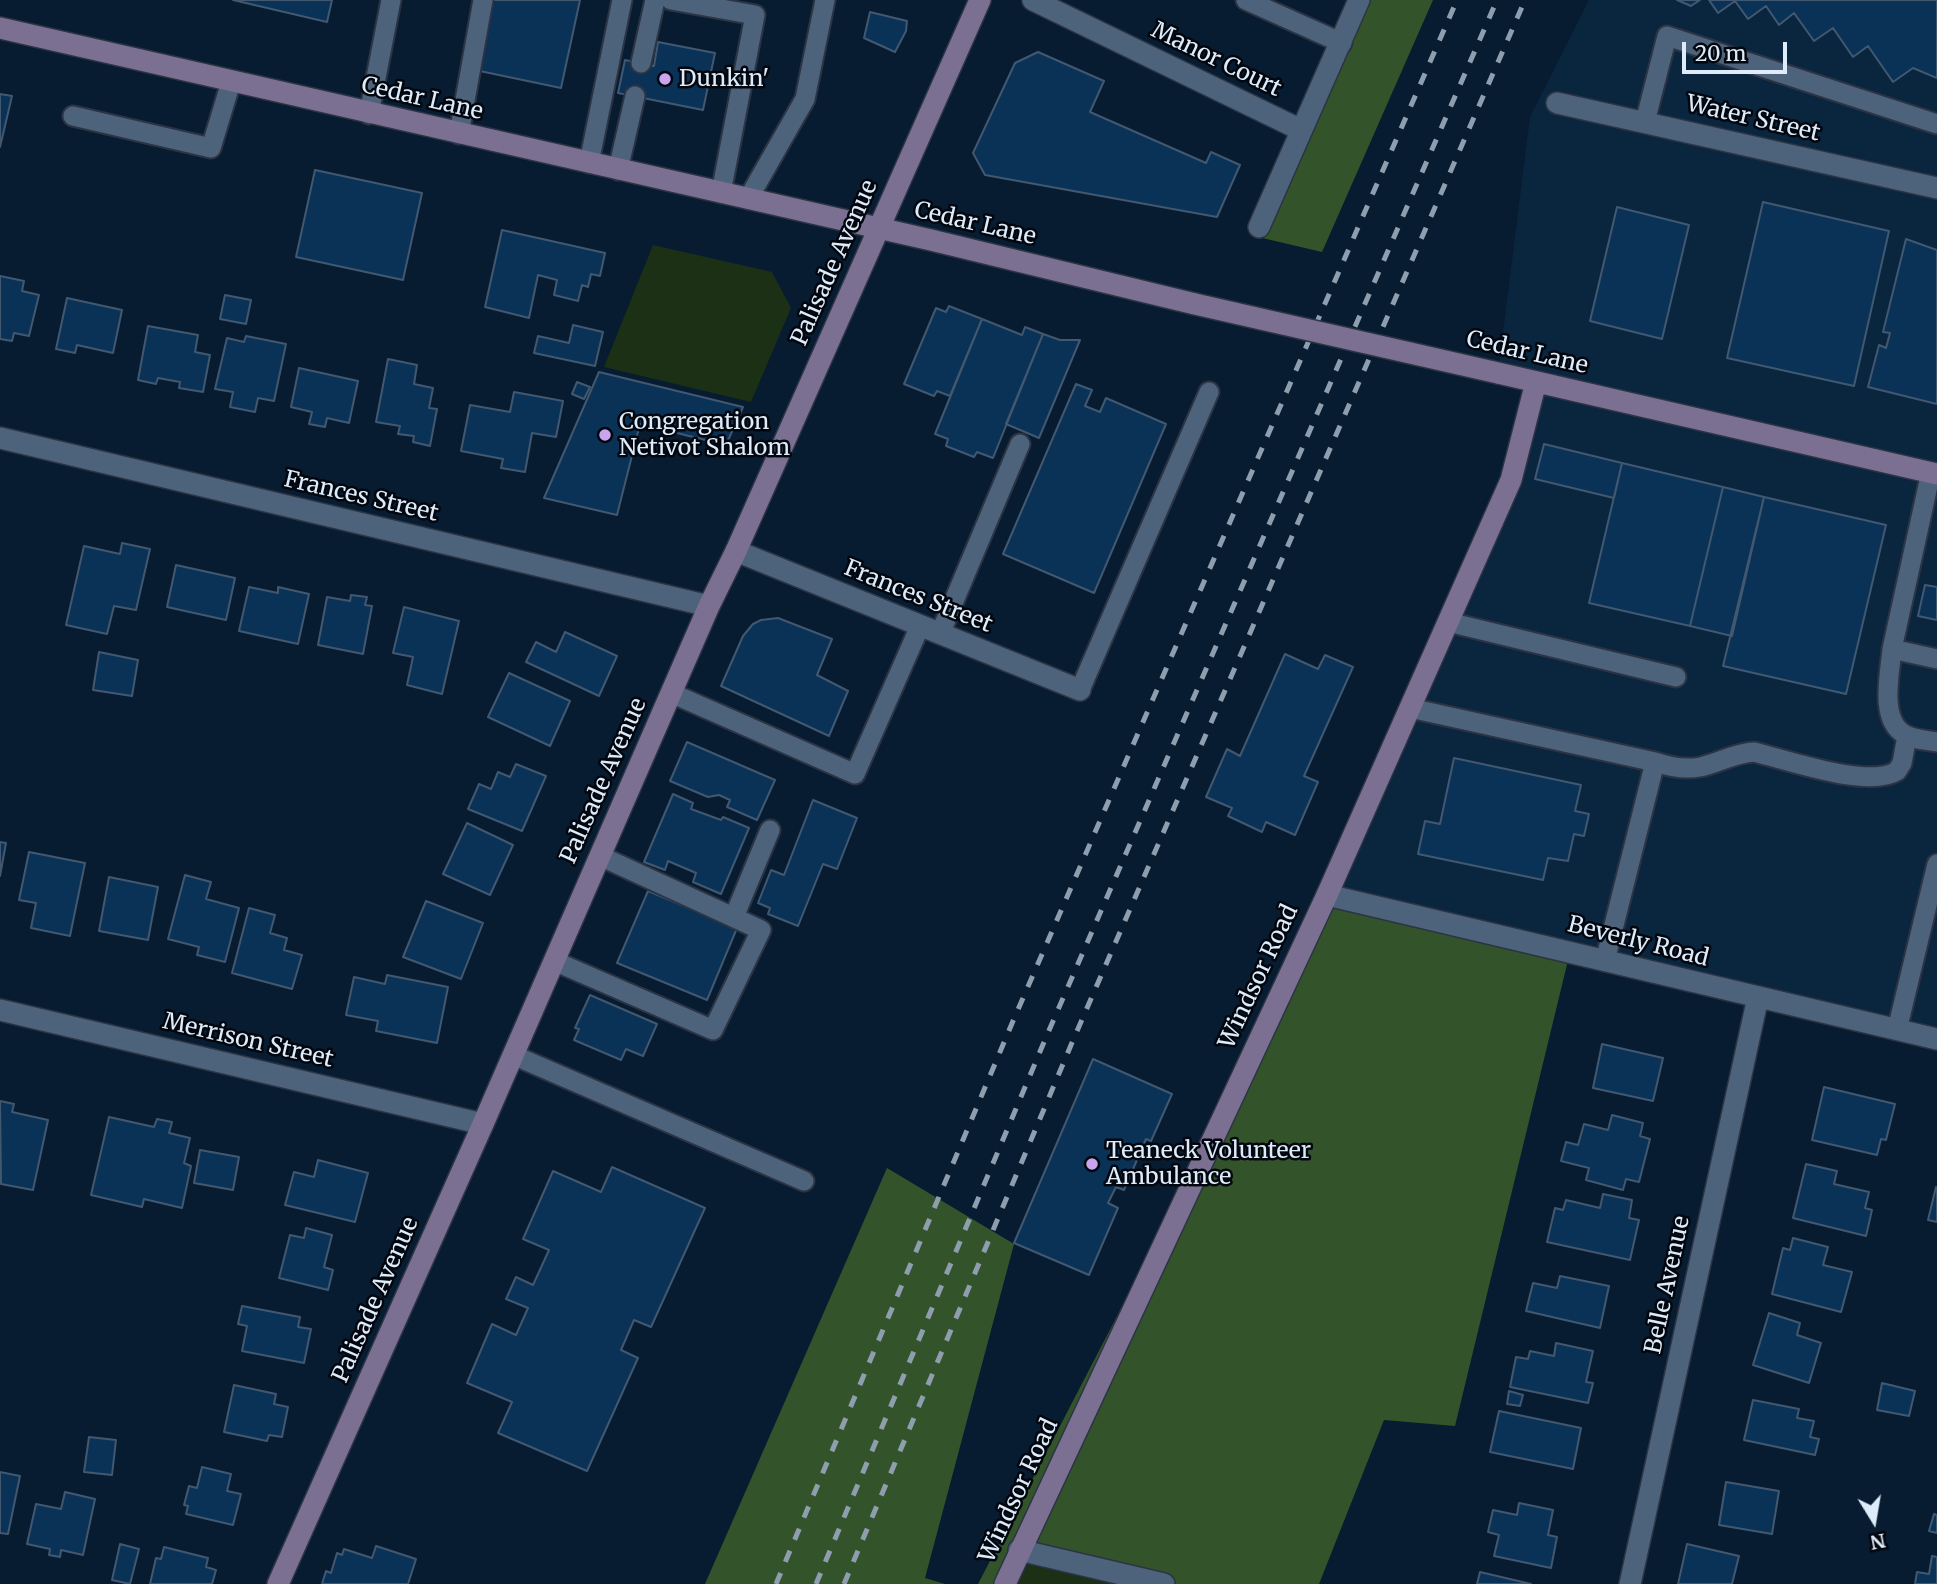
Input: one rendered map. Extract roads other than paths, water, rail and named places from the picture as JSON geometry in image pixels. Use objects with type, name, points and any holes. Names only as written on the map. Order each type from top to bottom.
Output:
[{"type":"street","name":"Palisade Avenue","points":[[278,1584],[980,0]]},
{"type":"street","name":"Manor Court","points":[[1033,0],[1301,131]]},
{"type":"street","points":[[1259,227],[1359,0]]},
{"type":"street","name":"Cedar Lane","points":[[0,29],[879,228],[1934,473]]},
{"type":"street","name":"Water Street","points":[[1557,103],[1936,186]]},
{"type":"street","name":"Windsor Road","points":[[1005,1584],[1327,895],[1511,480],[1536,382]]},
{"type":"street","name":"Frances Street","points":[[0,439],[709,607]]},
{"type":"street","name":"Frances Street","points":[[736,551],[1080,690]]},
{"type":"street","name":"Beverly Road","points":[[1327,895],[1937,1039]]},
{"type":"street","name":"Belle Avenue","points":[[1630,1584],[1758,998]]},
{"type":"street","name":"Merrison Street","points":[[0,1010],[483,1124]]},
{"type":"street","points":[[1019,1550],[1164,1584]]},
{"type":"lane","points":[[369,114],[391,0]]},
{"type":"lane","points":[[459,134],[483,0]]},
{"type":"lane","points":[[589,163],[622,0]]},
{"type":"lane","points":[[641,63],[655,0]]},
{"type":"lane","points":[[671,0],[755,15],[721,193]]},
{"type":"lane","points":[[748,199],[805,99],[825,0]]},
{"type":"lane","points":[[1246,0],[1342,43]]},
{"type":"lane","points":[[1645,122],[1667,36],[1937,124]]},
{"type":"lane","points":[[73,116],[211,148],[231,82]]},
{"type":"lane","points":[[618,170],[635,96]]},
{"type":"lane","points":[[1080,690],[1209,392]]},
{"type":"lane","points":[[940,634],[1020,444]]},
{"type":"lane","points":[[1934,473],[1892,649],[1889,704],[1897,729],[1907,736],[1937,742]]},
{"type":"lane","points":[[1448,622],[1676,677]]},
{"type":"lane","points":[[671,693],[855,774],[920,626]]},
{"type":"lane","points":[[1892,649],[1937,659]]},
{"type":"lane","points":[[1410,708],[1687,768],[1701,767],[1741,753],[1754,752],[1848,775],[1878,778],[1897,771],[1902,763],[1907,736]]},
{"type":"lane","points":[[1605,961],[1655,762]]},
{"type":"lane","points":[[734,917],[771,830]]},
{"type":"lane","points":[[554,961],[713,1030],[761,930],[600,856]]},
{"type":"lane","points":[[1897,1030],[1937,864]]},
{"type":"lane","points":[[513,1055],[804,1181]]},
{"type":"railway","points":[[776,1584],[1013,1021],[1457,0]]},
{"type":"railway","points":[[816,1584],[1047,1035],[1497,0]]},
{"type":"railway","points":[[844,1584],[1071,1045],[1525,0]]},
{"type":"place","name":"Dunkin'","points":[[665,79]]},
{"type":"place","name":"Congregation Netivot Shalom","points":[[605,435]]},
{"type":"place","name":"Teaneck Volunteer Ambulance","points":[[1092,1164]]}]
